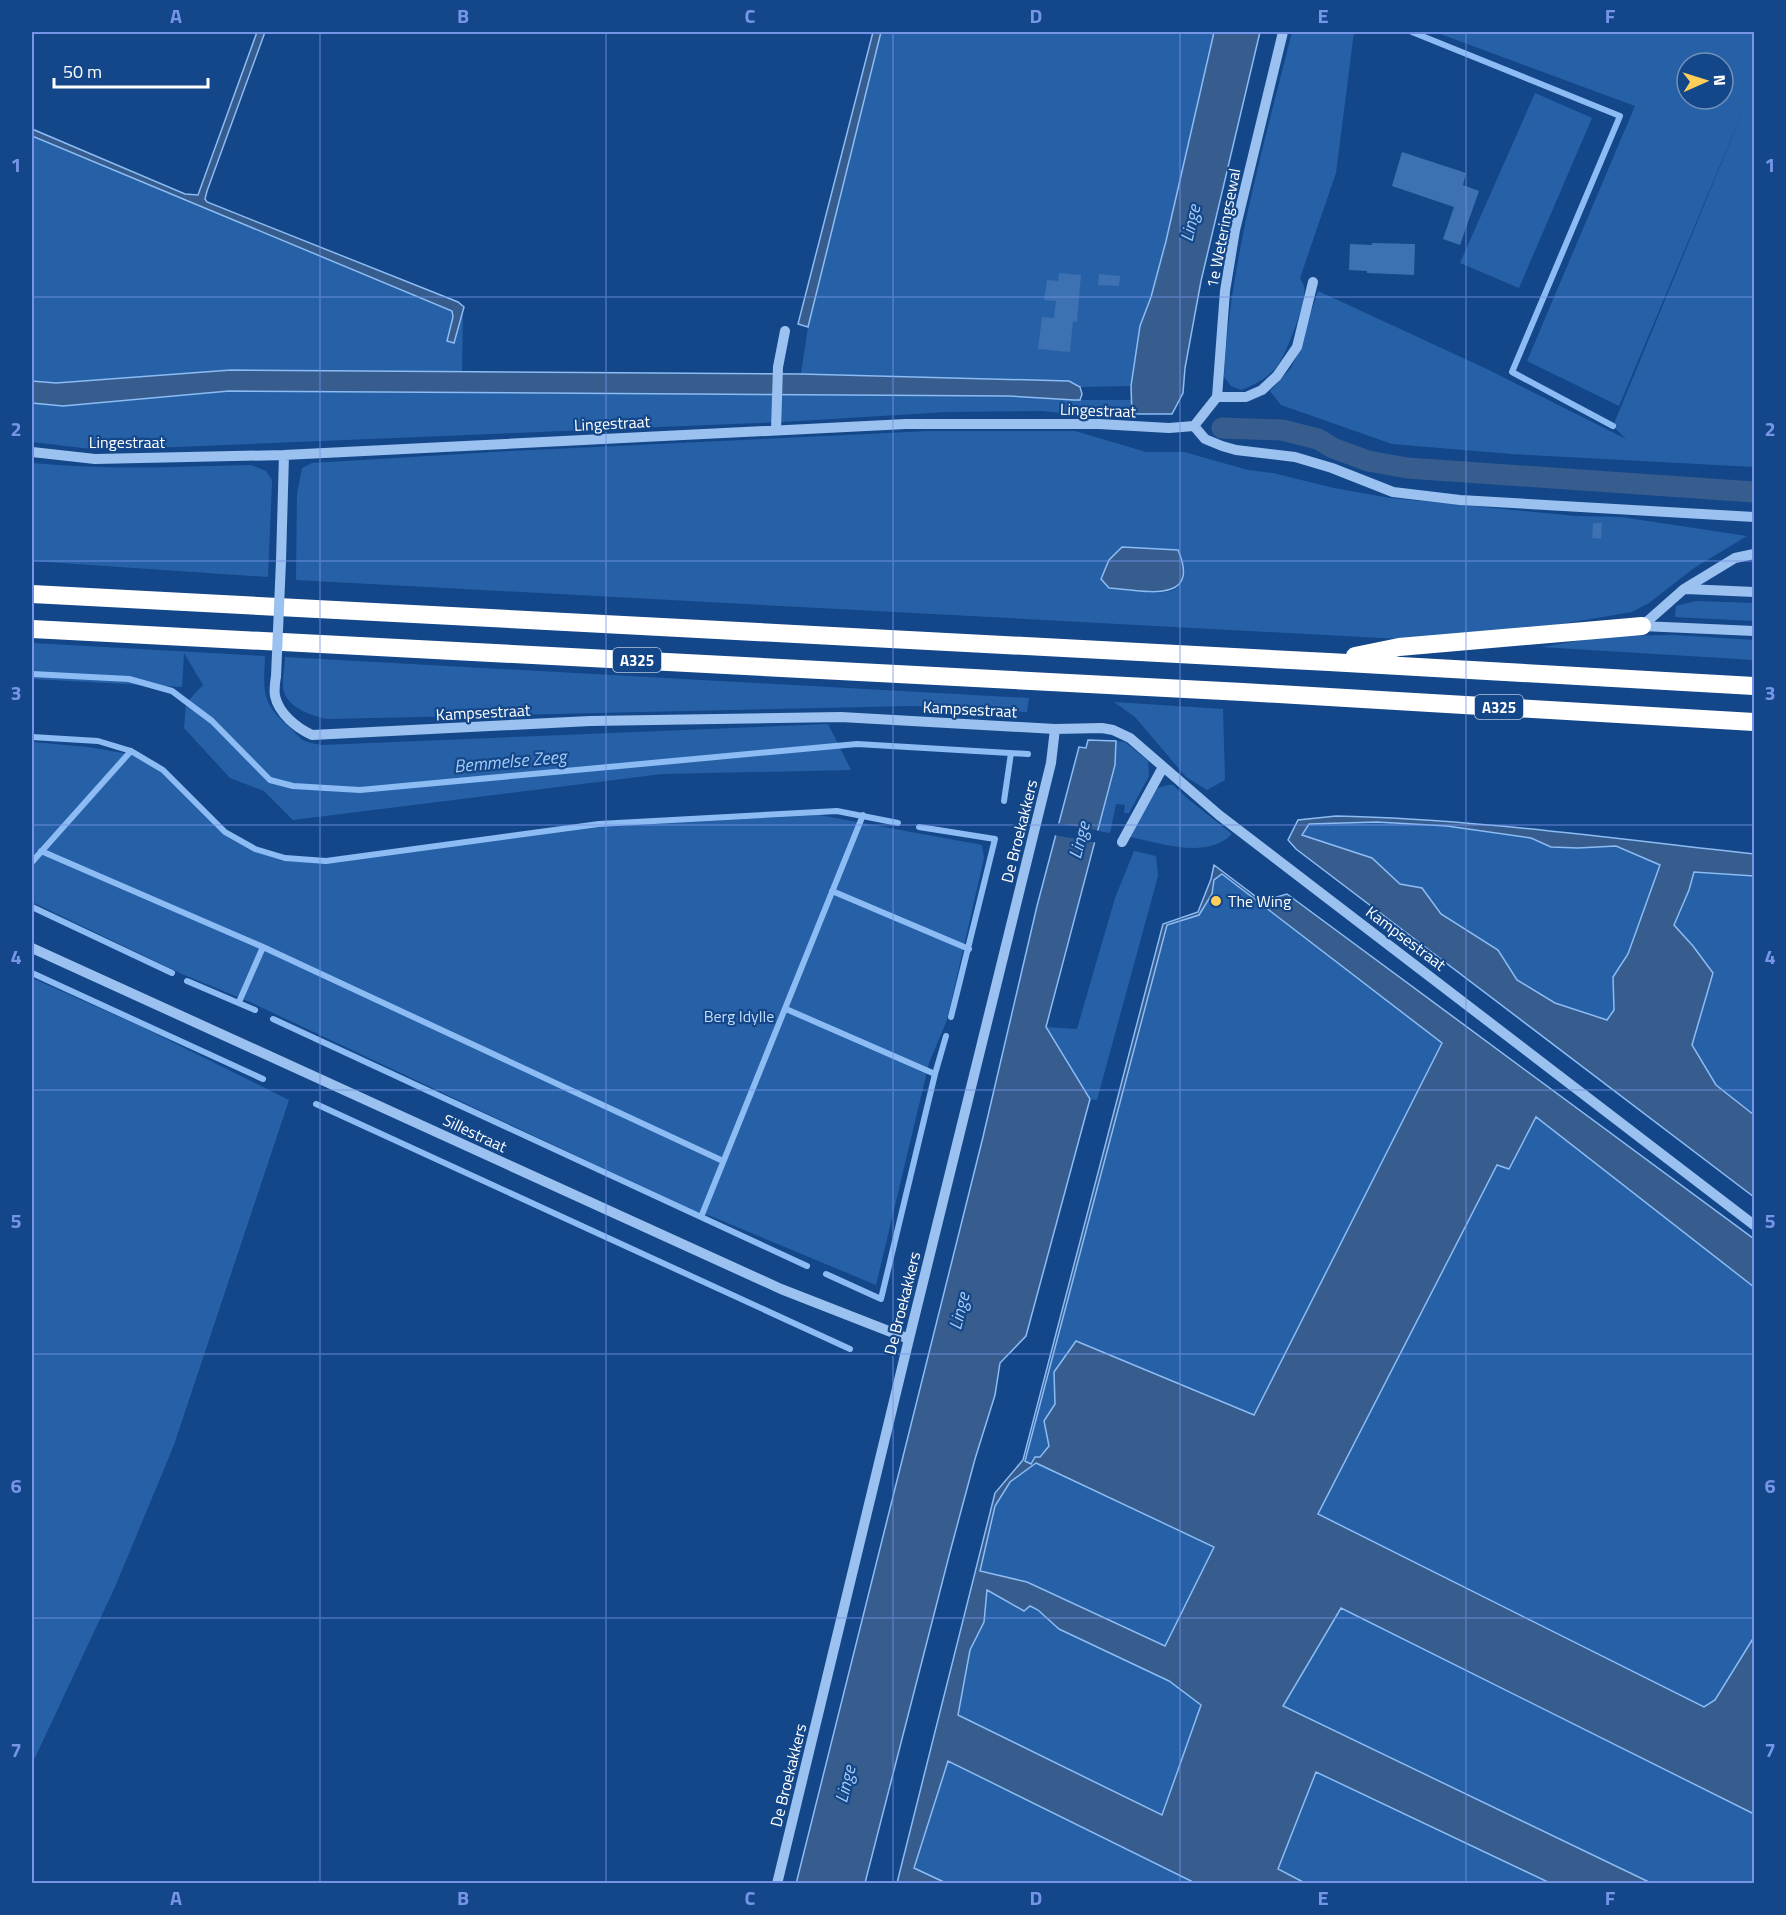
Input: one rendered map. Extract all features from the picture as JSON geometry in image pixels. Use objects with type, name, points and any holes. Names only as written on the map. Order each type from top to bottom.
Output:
[{"type":"highway","name":"A325","points":[[32,594],[1755,686]]},
{"type":"highway","points":[[1329,662],[1400,647],[1642,626]]},
{"type":"highway","name":"A325","points":[[32,629],[1208,690],[1755,722]]},
{"type":"street","name":"1e Weteringsewal","points":[[1217,397],[1225,291],[1235,230],[1283,32]]},
{"type":"street","points":[[1313,282],[1297,347],[1277,376],[1262,390],[1246,397],[1217,397],[1194,426],[1205,439],[1236,450],[1295,457],[1332,468],[1393,492],[1460,500],[1755,518]]},
{"type":"street","points":[[776,430],[778,367],[785,331]]},
{"type":"street","name":"Lingestraat","points":[[32,452],[94,459],[284,455],[906,424],[1099,424],[1169,428],[1194,426]]},
{"type":"street","name":"Kampsestraat","points":[[284,455],[275,695],[282,710],[298,728],[312,735],[590,721],[840,717],[1113,730],[1130,738],[1234,826],[1755,1225]]},
{"type":"street","points":[[1642,626],[1684,589],[1736,558],[1755,554]]},
{"type":"street","points":[[1684,589],[1755,592]]},
{"type":"street","points":[[1642,626],[1755,631]]},
{"type":"street","name":"De Broekakkers","points":[[777,1884],[1051,763],[1055,729]]},
{"type":"street","points":[[1122,842],[1163,767]]},
{"type":"street","name":"Sillestraat","points":[[32,948],[781,1289],[909,1339]]},
{"type":"green space","points":[[881,32],[1214,32],[1166,241],[1151,297],[1140,326],[1131,386],[1080,387],[1069,381],[801,374],[808,327]]},
{"type":"green space","points":[[1292,32],[1354,32],[1336,173],[1300,278],[1304,286],[1304,294],[1299,317],[1289,343],[1274,370],[1259,382],[1241,390],[1231,386],[1224,377],[1233,289],[1250,203]]},
{"type":"green space","points":[[1435,32],[1754,32],[1754,467],[1511,454],[1392,444],[1281,405],[1270,391],[1291,368],[1296,358],[1318,291],[1489,370],[1626,439],[1613,426],[1750,94],[1619,406],[1527,361],[1635,106]]},
{"type":"green space","points":[[1535,93],[1592,118],[1519,288],[1460,263]]},
{"type":"green space","points":[[32,136],[452,311],[453,317],[447,341],[454,342],[463,313],[462,372],[56,383],[32,381]]},
{"type":"green space","points":[[229,391],[1008,396],[1074,400],[1131,400],[1132,414],[1083,415],[1041,411],[947,412],[782,422],[128,449],[91,449],[32,442],[32,403],[63,406]]},
{"type":"green space","points":[[929,431],[1075,431],[1146,452],[1184,452],[1248,470],[1273,473],[1334,488],[1390,498],[1576,516],[1621,517],[1747,536],[1694,568],[1649,603],[1632,612],[1490,636],[1437,641],[296,580],[297,494],[302,468],[312,463]],"holes":[[[1183,563],[1180,584],[1175,589],[1153,592],[1109,588]]]},
{"type":"green space","points":[[32,463],[114,467],[251,465],[266,471],[272,480],[268,577],[32,561]]},
{"type":"green space","points":[[1696,601],[1754,603],[1754,621],[1675,617],[1676,606]]},
{"type":"green space","points":[[1674,635],[1754,640],[1754,660],[1541,647],[1609,636]]},
{"type":"green space","points":[[32,643],[265,656],[265,694],[272,709],[302,739],[322,745],[828,724],[851,770],[662,774],[293,820],[264,791],[230,778],[184,728],[186,703],[203,685],[184,653],[182,687],[32,679]]},
{"type":"green space","points":[[285,657],[1029,698],[1027,712],[912,706],[328,719],[302,711],[287,698],[283,684]]},
{"type":"green space","points":[[1114,702],[1223,709],[1225,780],[1207,790],[1186,777],[1135,717]]},
{"type":"green space","points":[[1116,741],[1125,742],[1148,761],[1149,776],[1129,813],[1124,813],[1125,805],[1116,804],[1110,833],[1098,831],[1115,765]]},
{"type":"green space","name":"Berg Idylle","points":[[32,742],[88,747],[134,755],[161,771],[224,833],[254,849],[285,859],[326,862],[602,827],[819,815],[982,845],[984,858],[947,1020],[929,1063],[876,1285],[696,1212],[32,902]]},
{"type":"green space","points":[[1173,785],[1232,834],[1221,842],[1196,848],[1169,846],[1130,837],[1155,792],[1158,788]]},
{"type":"green space","points":[[1376,822],[1447,826],[1531,838],[1551,847],[1616,846],[1660,865],[1628,954],[1613,977],[1614,1010],[1606,1021],[1555,1003],[1517,980],[1498,950],[1441,914],[1422,888],[1400,884],[1372,858],[1301,835],[1308,824]]},
{"type":"green space","points":[[1134,851],[1156,856],[1158,876],[1097,1100],[1090,1099],[1046,1027],[1077,1029],[1115,898]]},
{"type":"green space","points":[[1694,872],[1754,876],[1754,1115],[1716,1085],[1692,1045],[1713,973],[1693,946],[1673,925],[1689,890]]},
{"type":"green space","points":[[1222,874],[1442,1043],[1254,1415],[1076,1341],[1054,1372],[1055,1404],[1044,1421],[1049,1446],[1031,1464],[1024,1462],[1167,925],[1199,915],[1211,894],[1214,880]]},
{"type":"green space","points":[[32,978],[142,1027],[289,1100],[174,1445],[115,1587],[32,1764]]},
{"type":"green space","points":[[1536,1117],[1754,1287],[1754,1637],[1715,1700],[1704,1707],[1318,1514],[1497,1164],[1509,1169]]},
{"type":"green space","points":[[1036,1463],[1214,1547],[1165,1646],[1027,1582],[979,1571],[995,1506],[1010,1482]]},
{"type":"green space","points":[[987,1590],[1023,1611],[1030,1606],[1038,1610],[1059,1629],[1169,1681],[1201,1705],[1162,1815],[958,1715],[970,1650],[984,1622]]},
{"type":"green space","points":[[1340,1608],[1754,1814],[1754,1883],[1651,1883],[1283,1707]]},
{"type":"green space","points":[[948,1760],[1195,1883],[946,1883],[914,1868]]},
{"type":"green space","points":[[1316,1771],[1550,1883],[1305,1883],[1278,1870]]},
{"type":"water","points":[[257,32],[265,32],[205,199],[207,202],[458,302],[464,307],[454,343],[447,341],[453,317],[452,311],[32,136],[32,129],[185,194],[198,195]]},
{"type":"water","points":[[873,32],[881,32],[808,327],[798,324]]},
{"type":"water","name":"Linge","points":[[1214,32],[1260,32],[1201,281],[1185,368],[1183,393],[1172,414],[1132,414],[1131,386],[1140,326],[1151,297],[1166,241]]},
{"type":"water","points":[[231,370],[801,374],[1069,381],[1080,387],[1082,394],[1080,400],[1074,400],[1008,396],[229,391],[63,406],[32,403],[32,381],[56,383]]},
{"type":"water","points":[[1122,547],[1178,550],[1183,568],[1182,580],[1175,587],[1164,591],[1109,588],[1101,579],[1109,560]]},
{"type":"water","name":"Linge","points":[[1088,740],[1116,741],[1115,765],[1046,1027],[1090,1099],[1026,1336],[1000,1363],[995,1395],[950,1552],[865,1883],[796,1884],[983,1137],[1037,906],[1079,747],[1086,748]]},
{"type":"water","points":[[1336,816],[1441,821],[1545,830],[1754,854],[1754,876],[1694,872],[1674,925],[1713,973],[1692,1045],[1716,1085],[1754,1115],[1754,1197],[1296,849],[1288,840],[1298,820]],"holes":[[[1377,822],[1447,826],[1531,838],[1551,847],[1616,846],[1660,865],[1628,954],[1613,977],[1614,1010],[1607,1020],[1555,1003],[1517,980],[1498,950],[1441,914],[1422,888],[1400,884],[1372,858],[1302,835],[1309,824]]]},
{"type":"water","points":[[1214,865],[1271,908],[1273,898],[1287,894],[1754,1239],[1754,1287],[1536,1117],[1509,1169],[1497,1165],[1318,1514],[1704,1707],[1715,1700],[1754,1637],[1754,1814],[1341,1608],[1283,1706],[1651,1883],[1550,1883],[1316,1772],[1278,1869],[1305,1883],[1195,1883],[948,1761],[914,1868],[946,1883],[897,1883],[995,1493],[1023,1460],[1163,924],[1198,912]],"holes":[[[1222,874],[1442,1043],[1254,1415],[1076,1341],[1054,1372],[1055,1404],[1044,1421],[1049,1446],[1040,1457],[1035,1457],[1031,1464],[1025,1461],[1167,925],[1199,915],[1212,894],[1214,880]],[[1036,1463],[1214,1547],[1165,1646],[1027,1582],[980,1571],[995,1506],[1010,1482]],[[987,1590],[1024,1611],[1030,1606],[1038,1610],[1059,1629],[1169,1681],[1201,1705],[1162,1815],[958,1715],[970,1650],[984,1622]]]},
{"type":"pier","points":[[1056,823],[1101,831],[1098,843],[1053,835]]},
{"type":"building","points":[[1402,152],[1466,173],[1463,185],[1479,191],[1460,245],[1443,239],[1454,207],[1392,186]]},
{"type":"building","points":[[1372,243],[1415,244],[1414,275],[1349,270],[1350,244],[1372,245]]},
{"type":"building","points":[[1059,273],[1081,275],[1077,322],[1073,321],[1070,352],[1038,349],[1042,317],[1054,318],[1056,301],[1044,300],[1047,280],[1058,281]]},
{"type":"building","points":[[1099,274],[1120,276],[1119,286],[1098,285]]},
{"type":"building","points":[[1593,523],[1602,523],[1601,539],[1592,538]]},
{"type":"waterway","points":[[1412,32],[1620,116],[1512,372],[1613,426]]},
{"type":"waterway","points":[[1222,428],[1282,430],[1318,439],[1333,448],[1368,461],[1407,468],[1754,492]]},
{"type":"waterway","name":"Bemmelse Zeeg","points":[[32,674],[129,679],[172,691],[212,721],[270,780],[293,786],[360,790],[857,744],[1028,754]]},
{"type":"waterway","points":[[32,737],[98,741],[131,751],[163,770],[225,832],[255,849],[285,858],[326,861],[599,824],[837,811],[898,823]]},
{"type":"waterway","points":[[32,862],[131,751]]},
{"type":"waterway","points":[[1004,801],[1011,753]]},
{"type":"waterway","points":[[701,1217],[863,815]]},
{"type":"waterway","points":[[919,827],[995,839],[951,1017]]},
{"type":"waterway","points":[[41,851],[263,947],[723,1161]]},
{"type":"waterway","points":[[832,891],[969,949]]},
{"type":"waterway","points":[[32,907],[172,973]]},
{"type":"waterway","points":[[239,1002],[263,947]]},
{"type":"waterway","points":[[32,973],[263,1079]]},
{"type":"waterway","points":[[187,981],[255,1010]]},
{"type":"waterway","points":[[786,1009],[935,1074]]},
{"type":"waterway","points":[[273,1019],[807,1266]]},
{"type":"waterway","points":[[826,1274],[881,1299],[946,1036]]},
{"type":"waterway","points":[[316,1104],[850,1349]]},
{"type":"place","name":"The Wing","points":[[1216,901]]}]
